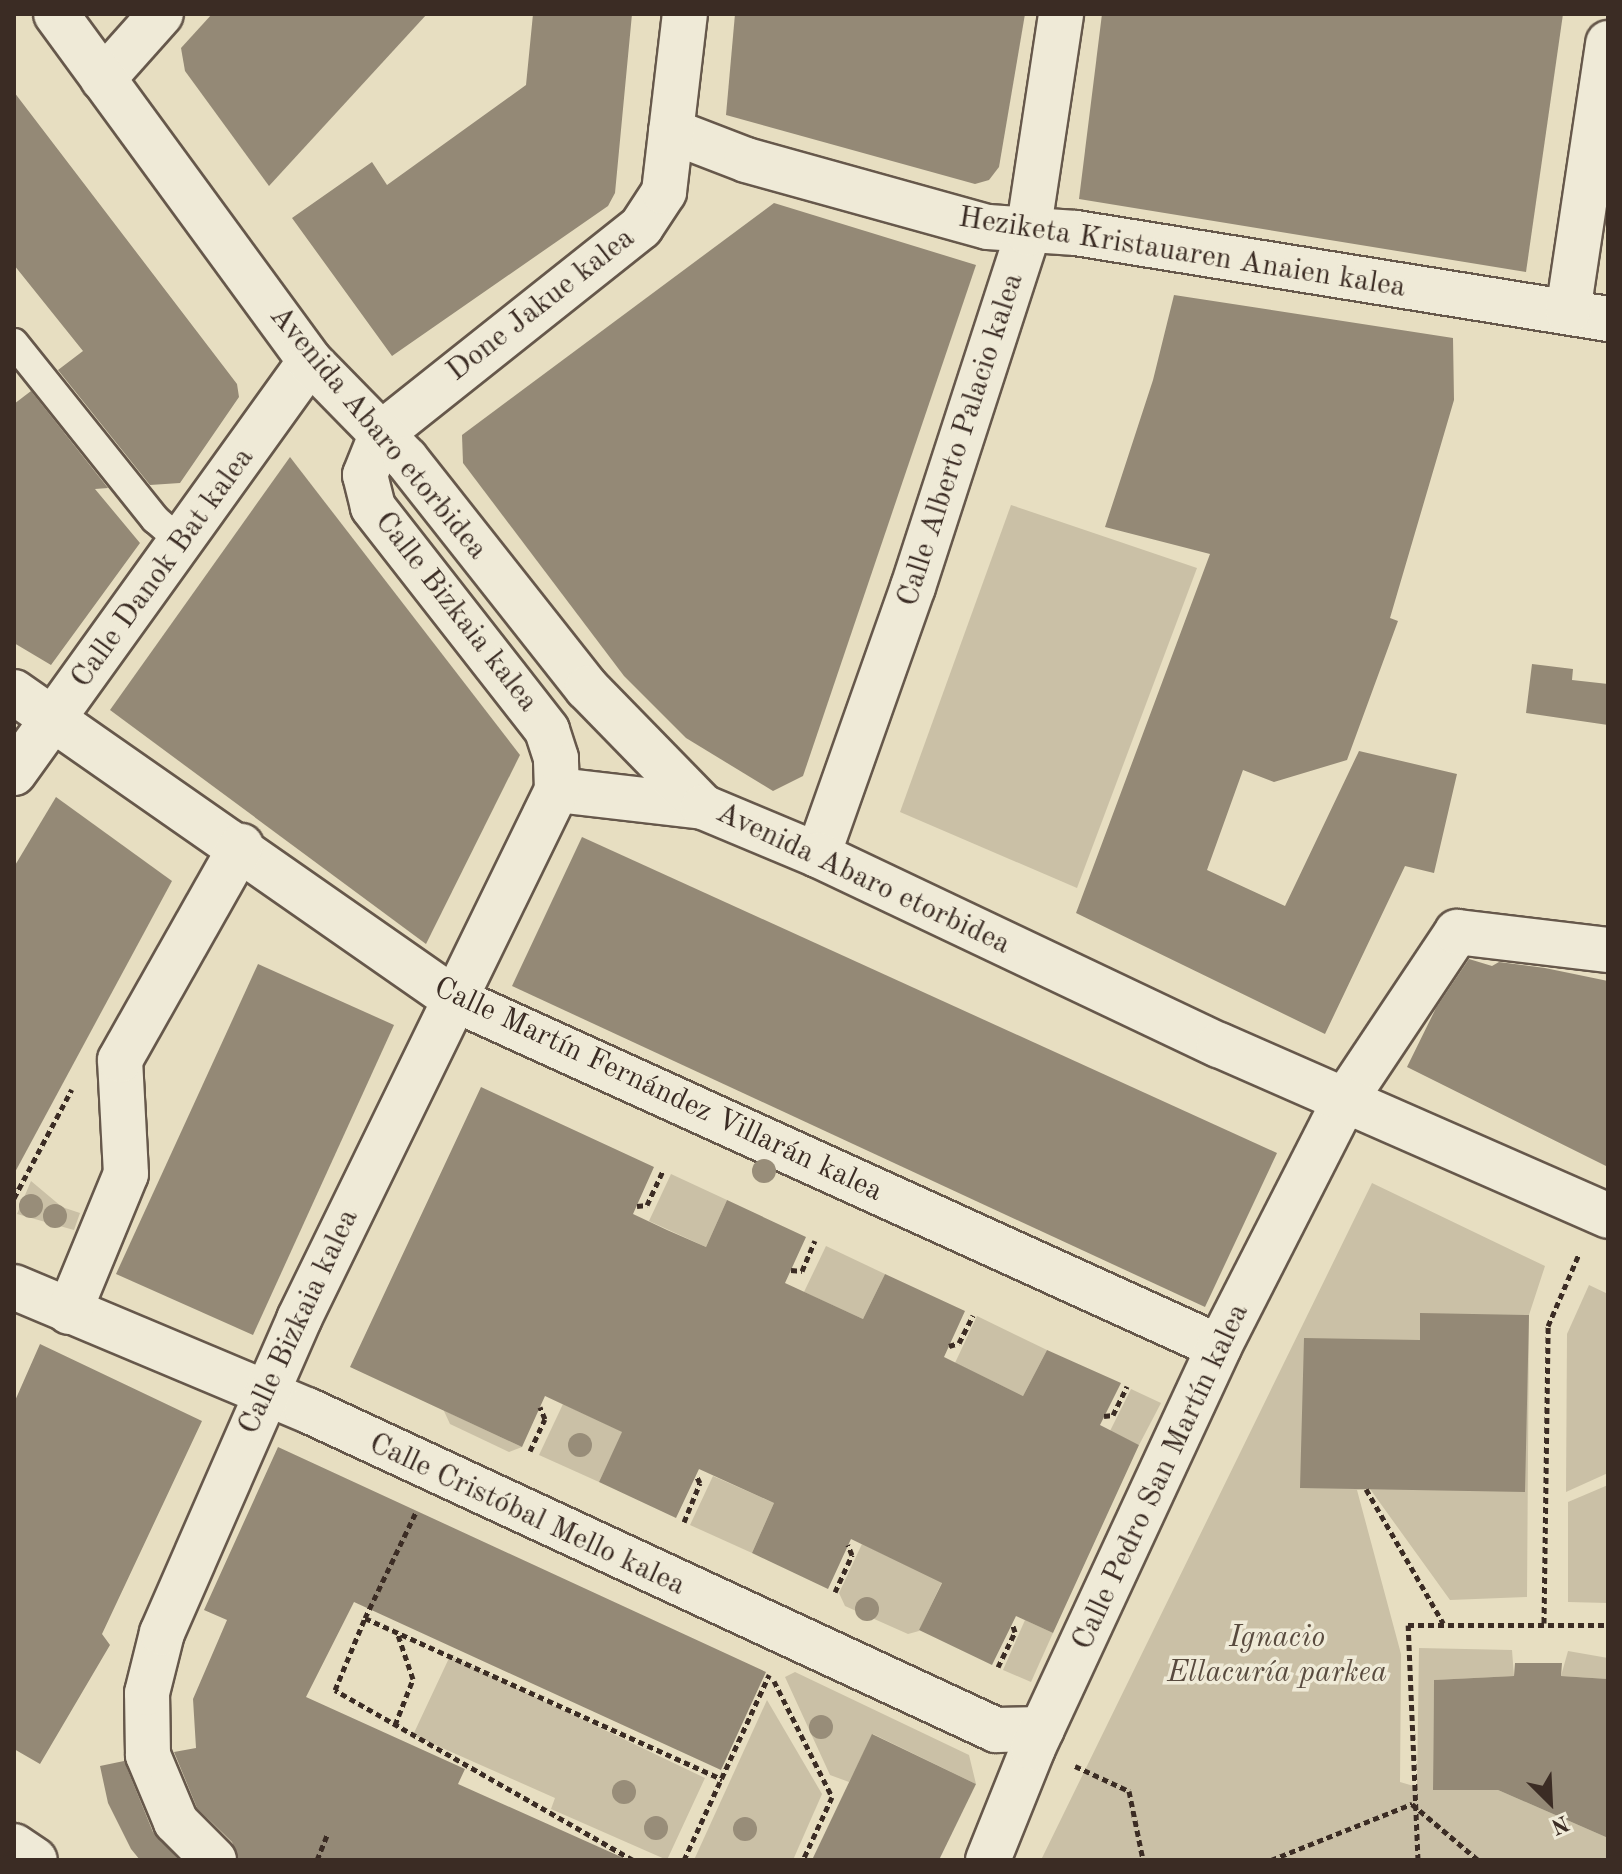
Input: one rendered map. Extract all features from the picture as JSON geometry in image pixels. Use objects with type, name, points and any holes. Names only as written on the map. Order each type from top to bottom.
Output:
[{"type":"street","name":"Avenida Abaro etorbidea","points":[[56,14],[310,361],[382,433],[587,688],[703,807],[818,855],[1345,1100],[1595,1231]]},
{"type":"street","points":[[103,79],[161,14]]},
{"type":"street","name":"Done Jakue kalea","points":[[382,433],[641,227],[664,192],[685,14]]},
{"type":"street","name":"Calle Alberto Palacio kalea","points":[[818,855],[913,587],[1028,233],[1061,14]]},
{"type":"street","points":[[1588,316],[1608,43]]},
{"type":"street","name":"Heziketa Kristauaren Anaien kalea","points":[[671,131],[746,160],[1028,233],[1076,233],[1588,316]]},
{"type":"street","name":"Calle Danok Bat kalea","points":[[14,773],[310,361]]},
{"type":"street","name":"Calle Bizkaia kalea","points":[[214,1860],[176,1822],[161,1794],[148,1755],[147,1693],[162,1633],[265,1392],[557,790],[556,758],[547,730],[373,507],[365,475],[382,433]]},
{"type":"street","name":"Calle Martín Fernández Villarán kalea","points":[[14,692],[241,846],[454,999],[1219,1347]]},
{"type":"street","points":[[557,790],[703,807]]},
{"type":"street","points":[[69,1312],[126,1174],[120,1060],[241,846]]},
{"type":"street","name":"Calle Pedro San Martín kalea","points":[[988,1860],[1054,1746],[1219,1347],[1345,1100],[1457,932],[1608,950]]},
{"type":"street","name":"Calle Cristóbal Mello kalea","points":[[14,1287],[265,1392],[996,1730],[1054,1746]]},
{"type":"street","points":[[14,1846],[35,1860]]},
{"type":"lane","points":[[14,343],[155,519],[181,542]]},
{"type":"path","points":[[14,1198],[40,1146]]},
{"type":"path","points":[[637,1206],[647,1205],[663,1171]]},
{"type":"path","points":[[1544,1623],[1548,1326],[1595,1231]]},
{"type":"path","points":[[791,1270],[802,1271],[815,1241]]},
{"type":"path","points":[[949,1346],[959,1343],[973,1315]]},
{"type":"path","points":[[1104,1416],[1113,1415],[1127,1386]]},
{"type":"path","points":[[530,1451],[545,1419],[540,1407]]},
{"type":"path","points":[[684,1522],[700,1483],[696,1475]]},
{"type":"path","points":[[1366,1489],[1444,1624]]},
{"type":"path","points":[[423,1496],[365,1618],[335,1690],[633,1860]]},
{"type":"path","points":[[835,1592],[852,1555],[848,1545]]},
{"type":"path","points":[[365,1618],[722,1779]]},
{"type":"path","points":[[998,1667],[1015,1632],[1012,1623]]},
{"type":"path","points":[[1418,1860],[1412,1804],[1408,1625],[1608,1625]]},
{"type":"path","points":[[395,1725],[413,1679],[397,1632]]},
{"type":"path","points":[[684,1860],[770,1673],[832,1797],[803,1860]]},
{"type":"path","points":[[1054,1746],[1129,1791],[1143,1860]]},
{"type":"path","points":[[1271,1860],[1412,1804]]},
{"type":"path","points":[[1412,1804],[1478,1860]]},
{"type":"path","points":[[317,1860],[327,1835]]},
{"type":"green space","points":[[1011,505],[1197,568],[1077,888],[900,812]]},
{"type":"green space","points":[[671,1174],[727,1200],[706,1247],[649,1221]]},
{"type":"green space","points":[[31,1181],[62,1207],[80,1213],[74,1230],[17,1214]]},
{"type":"green space","name":"Ignacio Ellacuría parkea","points":[[1372,1183],[1545,1266],[1529,1315],[1527,1597],[1450,1600],[1370,1489],[1357,1490],[1401,1654],[1400,1782],[1417,1787],[1419,1648],[1512,1650],[1514,1676],[1434,1680],[1433,1789],[1498,1790],[1608,1838],[1608,1860],[1041,1860]]},
{"type":"green space","points":[[826,1246],[885,1274],[863,1319],[804,1292]]},
{"type":"green space","points":[[1589,1285],[1608,1294],[1608,1473],[1566,1492],[1567,1334]]},
{"type":"green space","points":[[977,1316],[1047,1350],[1023,1396],[955,1363]]},
{"type":"green space","points":[[1131,1389],[1161,1403],[1139,1445],[1110,1431]]},
{"type":"green space","points":[[563,1404],[623,1432],[599,1482],[539,1455]]},
{"type":"green space","points":[[444,1411],[522,1447],[509,1452],[450,1424]]},
{"type":"green space","points":[[713,1476],[774,1503],[752,1553],[690,1525]]},
{"type":"green space","points":[[1608,1485],[1608,1603],[1568,1602],[1568,1502]]},
{"type":"green space","points":[[862,1544],[942,1582],[919,1631],[908,1634],[845,1606],[839,1593]]},
{"type":"green space","points":[[1025,1620],[1053,1633],[1031,1682],[1003,1670]]},
{"type":"green space","points":[[1568,1651],[1608,1658],[1608,1679],[1561,1676]]},
{"type":"green space","points":[[450,1656],[705,1778],[667,1860],[551,1809],[555,1798],[413,1735]]},
{"type":"green space","points":[[795,1672],[969,1755],[976,1784],[873,1734],[849,1782],[830,1775],[785,1677]]},
{"type":"green space","points":[[767,1700],[822,1794],[793,1860],[694,1860]]},
{"type":"building","points":[[212,14],[427,14],[269,186],[185,71],[181,48]]},
{"type":"building","points":[[533,14],[632,14],[615,193],[608,206],[392,356],[292,218],[372,162],[387,185],[526,85]]},
{"type":"building","points":[[735,14],[1025,14],[999,167],[989,180],[975,184],[726,115]]},
{"type":"building","points":[[1102,14],[1563,14],[1526,272],[1079,199]]},
{"type":"building","points":[[14,92],[237,384],[239,397],[180,483],[150,485],[58,370],[83,351],[14,265]]},
{"type":"building","points":[[774,203],[976,265],[803,776],[773,791],[686,738],[624,676],[463,463],[462,435]]},
{"type":"building","points":[[1174,295],[1453,338],[1454,400],[1390,618],[1398,621],[1347,760],[1274,782],[1243,770],[1207,870],[1285,906],[1359,751],[1457,774],[1434,873],[1405,866],[1325,1034],[1076,913],[1210,554],[1105,527],[1153,380]]},
{"type":"building","points":[[31,391],[108,488],[95,489],[140,543],[51,665],[14,643],[14,404]]},
{"type":"building","points":[[290,457],[520,755],[426,944],[110,710]]},
{"type":"building","points":[[1532,664],[1573,669],[1572,680],[1608,684],[1608,725],[1526,713]]},
{"type":"building","points":[[56,797],[172,881],[14,1174],[14,867]]},
{"type":"building","points":[[582,837],[1277,1153],[1205,1307],[512,986]]},
{"type":"building","points":[[1469,959],[1492,966],[1499,962],[1608,981],[1608,1167],[1407,1067],[1436,1008]]},
{"type":"building","points":[[258,964],[394,1025],[253,1335],[116,1274]]},
{"type":"building","points":[[481,1087],[654,1167],[633,1214],[667,1230],[706,1247],[727,1200],[806,1237],[785,1283],[863,1319],[885,1274],[965,1311],[944,1357],[1023,1396],[1047,1350],[1121,1383],[1100,1425],[1139,1445],[1053,1633],[1016,1616],[992,1665],[919,1630],[942,1583],[851,1539],[828,1589],[752,1553],[774,1503],[699,1469],[676,1518],[599,1482],[622,1432],[545,1396],[522,1447],[350,1367]]},
{"type":"building","points":[[1420,1313],[1529,1315],[1525,1492],[1300,1488],[1304,1338],[1420,1340]]},
{"type":"building","points":[[40,1344],[202,1421],[102,1634],[110,1645],[40,1764],[14,1749],[14,1403]]},
{"type":"building","points":[[278,1447],[766,1672],[721,1770],[354,1602],[306,1697],[465,1769],[458,1784],[628,1860],[238,1860],[232,1842],[197,1808],[174,1752],[196,1748],[193,1699],[227,1620],[204,1610]]},
{"type":"building","points":[[1515,1663],[1562,1663],[1561,1676],[1608,1679],[1608,1838],[1498,1790],[1433,1790],[1434,1680],[1514,1676]]},
{"type":"building","points":[[872,1734],[976,1784],[939,1860],[812,1860]]},
{"type":"building","points":[[124,1761],[153,1832],[179,1860],[140,1860],[131,1849],[108,1803],[100,1766]]}]
